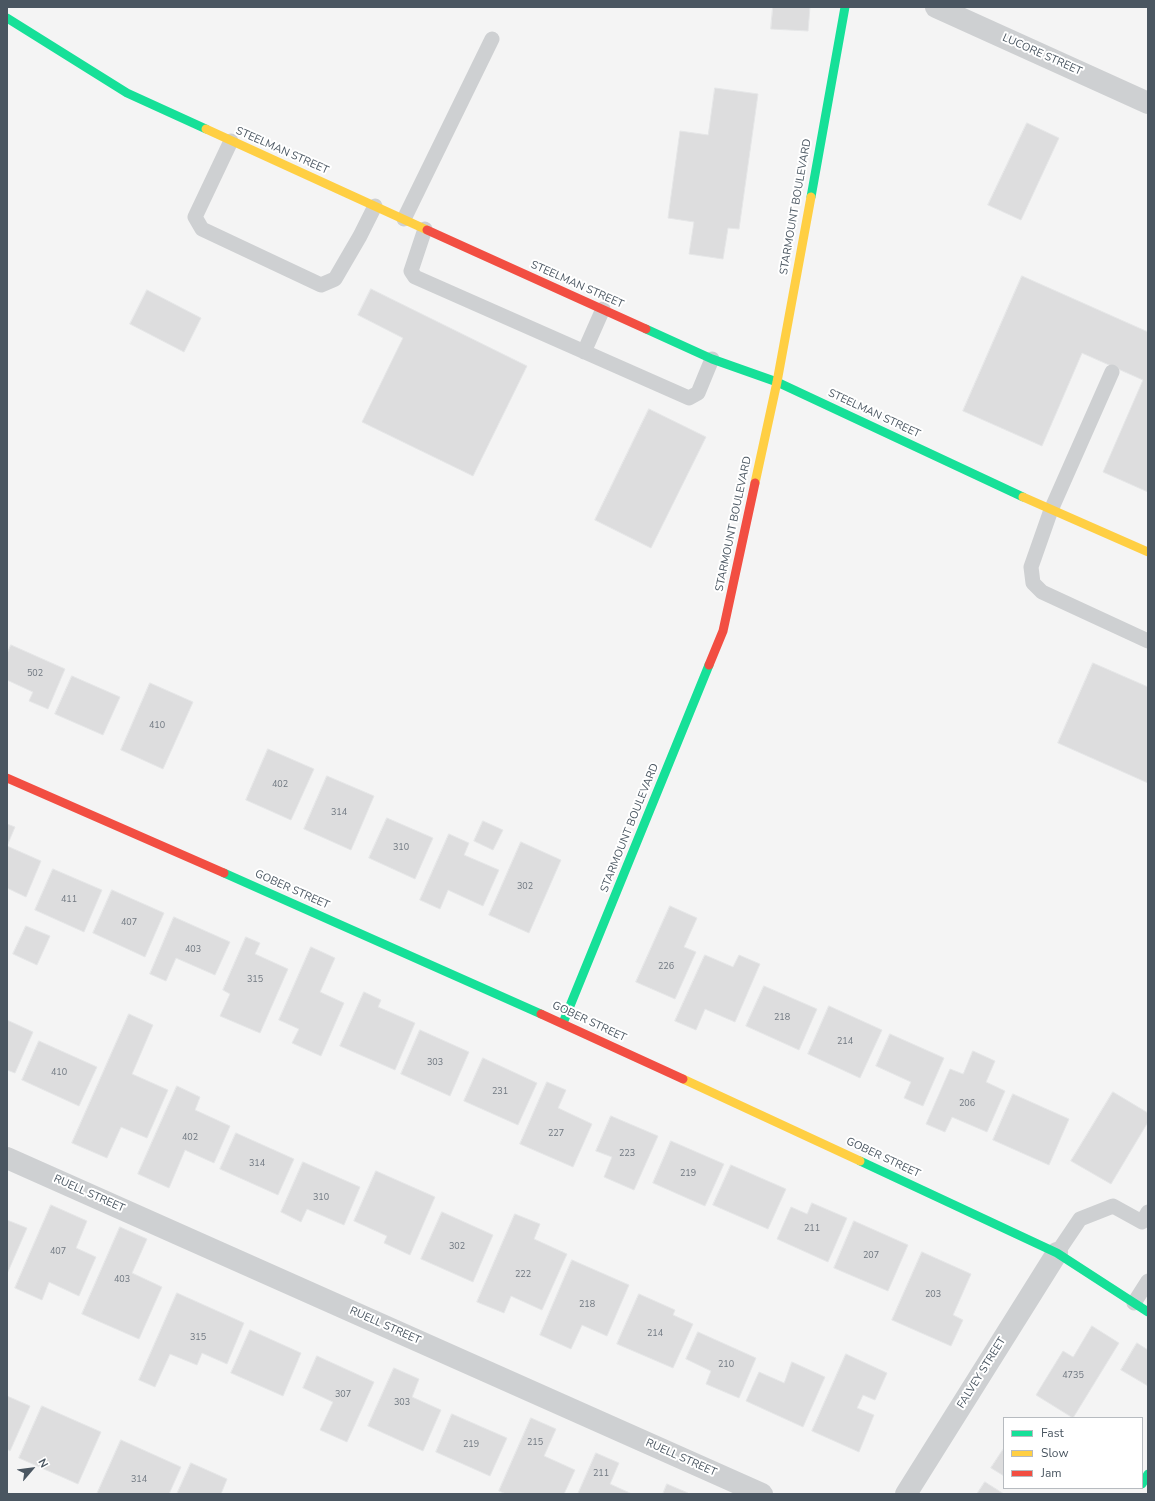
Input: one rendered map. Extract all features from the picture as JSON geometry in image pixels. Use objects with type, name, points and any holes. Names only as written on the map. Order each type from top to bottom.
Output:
[{"type":"street","name":"STARMOUNT BOULEVARD","points":[[563,1023],[723,631],[777,382],[845,7]]},
{"type":"street","name":"LUCORE STREET","points":[[936,7],[1148,103]]},
{"type":"street","name":"STEELMAN STREET","points":[[7,18],[127,93],[712,359],[777,382],[1051,510],[1148,552]]},
{"type":"street","name":"GOBER STREET","points":[[7,778],[563,1023],[1057,1253],[1148,1312]]},
{"type":"street","name":"RUELL STREET","points":[[7,1158],[762,1494]]},
{"type":"street","name":"FALVEY STREET","points":[[906,1494],[1057,1253]]},
{"type":"lane","points":[[404,219],[492,39]]},
{"type":"lane","points":[[231,141],[195,217],[202,229],[322,285],[335,279],[376,206]]},
{"type":"lane","points":[[425,229],[411,271],[415,277],[689,398],[698,394],[712,359]]},
{"type":"lane","points":[[584,352],[603,310]]},
{"type":"lane","points":[[1112,372],[1051,510],[1031,567],[1033,582],[1042,592],[1148,641]]},
{"type":"lane","points":[[1057,1253],[1080,1219],[1112,1206],[1146,1220]]},
{"type":"lane","points":[[1134,1303],[1148,1281]]},
{"type":"building","points":[[773,7],[810,7],[808,31],[771,29]]},
{"type":"building","points":[[715,88],[758,94],[739,229],[728,228],[723,259],[689,254],[694,222],[668,218],[680,131],[708,135]]},
{"type":"building","points":[[1027,123],[1059,138],[1021,220],[988,205]]},
{"type":"building","points":[[1022,276],[1148,332],[1148,492],[1103,472],[1143,380],[1082,353],[1042,446],[963,411]]},
{"type":"building","points":[[371,289],[527,366],[473,476],[362,422],[403,338],[358,315]]},
{"type":"building","points":[[147,290],[201,318],[184,352],[130,324]]},
{"type":"building","points":[[649,409],[706,437],[651,548],[595,520]]},
{"type":"building","points":[[11,645],[65,669],[48,709],[29,701],[33,692],[7,680],[7,654]]},
{"type":"building","points":[[1093,663],[1148,687],[1148,783],[1058,743]]},
{"type":"building","points":[[72,676],[120,697],[103,735],[55,714]]},
{"type":"building","points":[[150,683],[193,702],[163,769],[121,750]]},
{"type":"building","points":[[268,749],[314,769],[291,820],[246,800]]},
{"type":"building","points":[[327,776],[374,796],[351,850],[304,829]]},
{"type":"building","points":[[387,818],[433,838],[415,879],[369,858]]},
{"type":"building","points":[[483,821],[503,830],[493,850],[474,841]]},
{"type":"building","points":[[7,824],[15,827],[7,846]]},
{"type":"building","points":[[449,834],[469,843],[464,855],[499,870],[483,906],[448,890],[440,909],[420,900]]},
{"type":"building","points":[[521,842],[561,860],[529,933],[489,915]]},
{"type":"building","points":[[7,846],[41,861],[26,897],[7,888]]},
{"type":"building","points":[[53,869],[102,890],[84,932],[35,910]]},
{"type":"building","points":[[112,890],[164,913],[145,957],[93,933]]},
{"type":"building","points":[[670,906],[697,918],[684,947],[696,952],[675,999],[636,982]]},
{"type":"building","points":[[174,917],[230,942],[215,975],[176,958],[166,981],[150,974]]},
{"type":"building","points":[[26,926],[50,936],[37,965],[13,954]]},
{"type":"building","points":[[246,937],[260,943],[255,954],[288,969],[260,1033],[220,1016],[230,994],[223,990]]},
{"type":"building","points":[[311,947],[335,958],[320,992],[344,1003],[321,1056],[292,1043],[299,1029],[279,1020]]},
{"type":"building","points":[[705,955],[733,967],[739,955],[760,964],[735,1022],[705,1009],[696,1030],[675,1021]]},
{"type":"building","points":[[764,986],[817,1009],[799,1050],[746,1026]]},
{"type":"building","points":[[364,992],[381,1000],[378,1007],[415,1023],[395,1070],[340,1046]]},
{"type":"building","points":[[829,1006],[882,1030],[860,1078],[808,1054]]},
{"type":"building","points":[[129,1014],[153,1025],[132,1074],[168,1090],[147,1138],[121,1127],[107,1158],[72,1143]]},
{"type":"building","points":[[7,1020],[33,1032],[15,1073],[7,1070]]},
{"type":"building","points":[[420,1030],[469,1052],[450,1096],[401,1074]]},
{"type":"building","points":[[890,1034],[944,1058],[923,1106],[904,1098],[911,1082],[876,1066]]},
{"type":"building","points":[[39,1041],[97,1067],[79,1106],[22,1080]]},
{"type":"building","points":[[973,1051],[995,1061],[986,1082],[1005,1091],[987,1132],[952,1117],[945,1132],[926,1124],[950,1069],[963,1074]]},
{"type":"building","points":[[483,1058],[537,1083],[518,1125],[464,1101]]},
{"type":"building","points":[[547,1082],[566,1090],[558,1108],[592,1124],[573,1167],[520,1144]]},
{"type":"building","points":[[177,1086],[200,1097],[195,1110],[230,1126],[214,1163],[185,1150],[169,1188],[138,1174]]},
{"type":"building","points":[[1113,1092],[1148,1113],[1148,1122],[1111,1184],[1071,1161]]},
{"type":"building","points":[[1013,1094],[1069,1119],[1049,1165],[993,1140]]},
{"type":"building","points":[[611,1116],[658,1136],[634,1190],[604,1177],[612,1157],[596,1151]]},
{"type":"building","points":[[236,1133],[294,1159],[278,1195],[220,1169]]},
{"type":"building","points":[[671,1141],[724,1164],[705,1206],[653,1183]]},
{"type":"building","points":[[303,1162],[360,1187],[344,1225],[307,1209],[301,1222],[281,1212]]},
{"type":"building","points":[[731,1165],[786,1189],[768,1229],[713,1205]]},
{"type":"building","points":[[376,1171],[435,1197],[410,1255],[384,1243],[387,1236],[354,1221]]},
{"type":"building","points":[[812,1203],[847,1218],[828,1262],[777,1239],[791,1207],[807,1214]]},
{"type":"building","points":[[51,1205],[87,1221],[76,1248],[96,1257],[79,1296],[49,1282],[42,1300],[15,1288]]},
{"type":"building","points":[[442,1212],[493,1235],[473,1282],[421,1259]]},
{"type":"building","points":[[515,1214],[540,1224],[534,1239],[567,1254],[542,1310],[511,1296],[504,1313],[477,1302]]},
{"type":"building","points":[[7,1220],[27,1228],[7,1274]]},
{"type":"building","points":[[854,1221],[908,1245],[888,1291],[834,1268]]},
{"type":"building","points":[[120,1227],[147,1239],[132,1273],[162,1287],[139,1339],[82,1314]]},
{"type":"building","points":[[922,1252],[971,1274],[953,1315],[963,1320],[951,1346],[892,1320]]},
{"type":"building","points":[[572,1260],[629,1285],[607,1336],[582,1325],[571,1349],[540,1335]]},
{"type":"building","points":[[177,1293],[244,1323],[227,1364],[202,1353],[197,1365],[170,1354],[155,1387],[139,1380]]},
{"type":"building","points":[[639,1294],[675,1310],[673,1315],[693,1324],[673,1368],[617,1344]]},
{"type":"building","points":[[1092,1326],[1119,1343],[1074,1417],[1071,1417],[1036,1395],[1063,1351],[1073,1357]]},
{"type":"building","points":[[250,1330],[301,1353],[283,1396],[231,1373]]},
{"type":"building","points":[[698,1332],[756,1358],[739,1398],[706,1384],[711,1371],[686,1359]]},
{"type":"building","points":[[1137,1343],[1148,1350],[1148,1386],[1121,1370]]},
{"type":"building","points":[[846,1354],[887,1373],[875,1400],[863,1395],[857,1408],[874,1415],[859,1452],[812,1431]]},
{"type":"building","points":[[317,1356],[374,1382],[347,1442],[320,1430],[333,1402],[303,1388]]},
{"type":"building","points":[[792,1362],[825,1377],[803,1427],[746,1401],[759,1372],[784,1383]]},
{"type":"building","points":[[394,1368],[419,1379],[412,1397],[441,1410],[423,1451],[368,1426]]},
{"type":"building","points":[[7,1396],[30,1406],[10,1451],[7,1449]]},
{"type":"building","points":[[42,1406],[101,1432],[78,1484],[19,1458]]},
{"type":"building","points":[[452,1414],[507,1438],[490,1476],[436,1452]]},
{"type":"building","points":[[531,1418],[556,1429],[544,1456],[575,1470],[564,1494],[506,1494],[499,1491]]},
{"type":"building","points":[[121,1440],[181,1467],[169,1494],[97,1494]]},
{"type":"building","points":[[1003,1450],[1003,1475],[991,1468]]},
{"type":"building","points":[[596,1453],[619,1463],[610,1484],[632,1494],[578,1494]]},
{"type":"building","points":[[191,1463],[227,1479],[221,1494],[177,1494]]},
{"type":"building","points":[[985,1482],[1004,1494],[977,1494]]},
{"type":"building","points":[[667,1484],[688,1493],[663,1494]]},
{"type":"traffic: fast","points":[[811,197],[845,7]]},
{"type":"traffic: fast","points":[[7,18],[127,93],[206,129]]},
{"type":"traffic: fast","points":[[646,329],[712,359],[777,382],[1023,497]]},
{"type":"traffic: fast","points":[[563,1023],[709,665]]},
{"type":"traffic: fast","points":[[224,873],[541,1014]]},
{"type":"traffic: fast","points":[[860,1161],[1057,1253],[1148,1312]]},
{"type":"traffic: fast","points":[[1143,1482],[1148,1474]]},
{"type":"traffic: slow","points":[[206,129],[427,230]]},
{"type":"traffic: slow","points":[[755,483],[777,382],[811,197]]},
{"type":"traffic: slow","points":[[1023,497],[1148,552]]},
{"type":"traffic: slow","points":[[683,1079],[860,1161]]},
{"type":"traffic: jam","points":[[427,230],[646,329]]},
{"type":"traffic: jam","points":[[709,665],[723,631],[755,483]]},
{"type":"traffic: jam","points":[[7,778],[224,873]]},
{"type":"traffic: jam","points":[[541,1014],[683,1079]]}]
